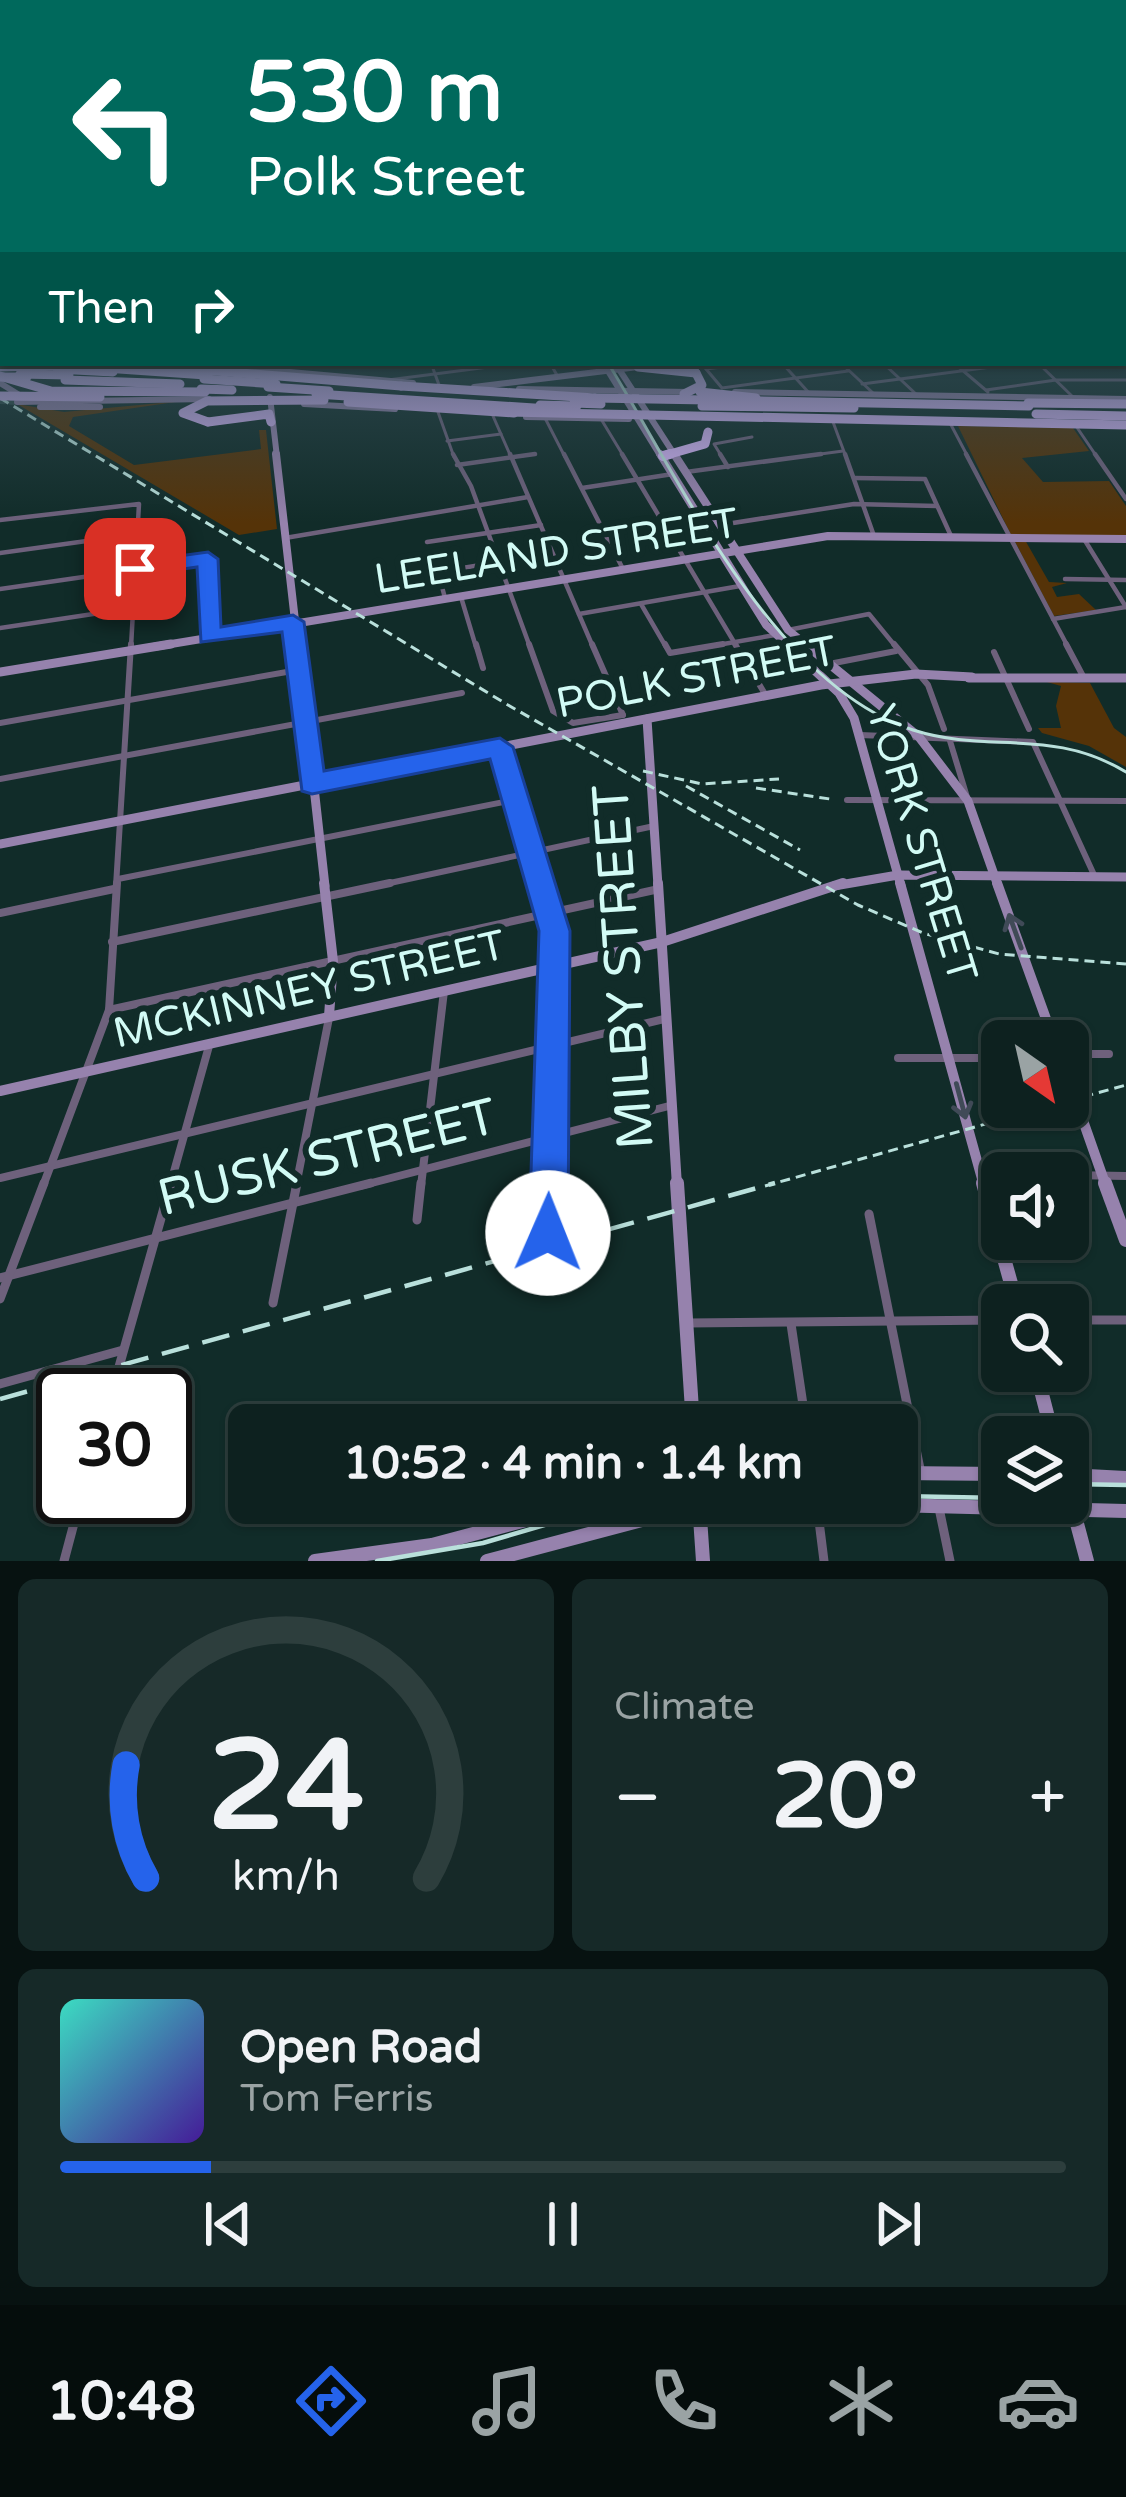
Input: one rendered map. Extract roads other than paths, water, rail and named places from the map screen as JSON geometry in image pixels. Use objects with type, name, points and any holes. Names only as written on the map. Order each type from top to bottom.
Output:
[{"type":"highway","points":[[22,377],[52,391],[204,385],[914,399],[1126,414]]},
{"type":"highway","points":[[60,377],[676,421],[708,431],[709,441],[691,450],[666,451]]},
{"type":"highway","points":[[145,377],[204,385]]},
{"type":"highway","points":[[154,377],[204,385],[269,410]]},
{"type":"highway","points":[[278,377],[418,389]]},
{"type":"highway","points":[[350,377],[462,398]]},
{"type":"highway","points":[[597,393],[690,393],[703,383],[702,377]]},
{"type":"highway","points":[[67,378],[166,378]]},
{"type":"highway","points":[[0,396],[100,397],[204,385]]},
{"type":"highway","points":[[700,392],[852,410]]},
{"type":"highway","points":[[326,394],[492,411]]},
{"type":"highway","points":[[576,406],[462,398],[326,394],[207,401],[183,413],[208,422],[326,394],[576,406],[1126,414]]},
{"type":"highway","points":[[236,418],[258,410],[239,401]]},
{"type":"highway","points":[[356,408],[492,411],[576,406]]},
{"type":"highway","points":[[705,409],[830,418]]},
{"type":"highway","points":[[694,420],[830,418],[852,410]]},
{"type":"highway","points":[[1033,410],[1126,414]]},
{"type":"highway","points":[[507,412],[1126,414]]},
{"type":"main road","points":[[7,377],[21,400],[184,398],[239,401],[269,410],[290,404]]},
{"type":"main road","points":[[239,401],[256,389],[247,377]]},
{"type":"main road","points":[[265,377],[333,961],[329,1016]]},
{"type":"main road","points":[[286,377],[283,396],[290,404]]},
{"type":"main road","points":[[350,377],[616,395],[621,415],[591,418]]},
{"type":"main road","points":[[504,386],[558,377]]},
{"type":"main road","points":[[612,377],[634,419],[666,451]]},
{"type":"main road","points":[[624,377],[658,429],[678,474],[788,630],[844,681],[919,736],[968,801],[1046,1020]]},
{"type":"main road","points":[[597,393],[618,387],[914,399],[1074,398],[1126,414]]},
{"type":"main road","points":[[656,392],[645,398],[654,414],[668,419]]},
{"type":"main road","points":[[35,405],[65,411],[184,398]]},
{"type":"main road","points":[[269,410],[290,404],[492,411],[545,418],[694,420]]},
{"type":"main road","points":[[830,418],[1076,426],[1126,414]]},
{"type":"main road","points":[[658,429],[668,419]]},
{"type":"main road","name":"YORK STREET","points":[[678,474],[740,586],[776,635],[848,706],[860,735],[981,1176]]},
{"type":"main road","name":"LEELAND STREET","points":[[0,672],[828,536],[1126,539]]},
{"type":"main road","name":"POLK STREET","points":[[0,844],[625,719],[647,719],[844,681],[916,676],[1126,678]]},
{"type":"main road","points":[[865,695],[867,678]]},
{"type":"main road","points":[[844,681],[848,706]]},
{"type":"main road","name":"MILBY STREET","points":[[647,719],[692,1404]]},
{"type":"main road","name":"MCKINNEY STREET","points":[[0,1091],[662,942],[854,879],[898,874],[1126,877]]},
{"type":"main road","points":[[1086,1128],[1126,1240]]},
{"type":"main road","points":[[920,1473],[981,1474]]},
{"type":"main road","points":[[1089,1476],[1126,1478]]},
{"type":"main road","points":[[918,1507],[981,1508]]},
{"type":"main road","points":[[1089,1510],[1126,1511]]},
{"type":"main road","points":[[315,1561],[432,1545],[511,1524]]},
{"type":"main road","points":[[487,1561],[624,1524]]},
{"type":"main road","points":[[702,1524],[703,1561]]},
{"type":"main road","points":[[1077,1524],[1087,1561]]},
{"type":"street","points":[[388,380],[409,377]]},
{"type":"street","points":[[436,377],[439,385]]},
{"type":"street","points":[[499,377],[504,386]]},
{"type":"street","points":[[578,377],[597,393]]},
{"type":"street","points":[[710,377],[722,388],[801,377]]},
{"type":"street","points":[[855,377],[882,398],[892,423]]},
{"type":"street","points":[[898,377],[914,399]]},
{"type":"street","points":[[862,384],[917,377]]},
{"type":"street","points":[[971,377],[1027,424]]},
{"type":"street","points":[[1056,377],[1074,398]]},
{"type":"street","points":[[796,378],[810,394]]},
{"type":"street","points":[[986,390],[1060,380],[1126,380]]},
{"type":"street","points":[[438,412],[478,504],[557,716],[573,723],[625,719],[492,411]]},
{"type":"street","points":[[545,418],[623,569]]},
{"type":"street","points":[[830,418],[874,536]]},
{"type":"street","points":[[602,419],[766,696]]},
{"type":"street","points":[[950,423],[1084,678]]},
{"type":"street","points":[[1076,426],[1126,499]]},
{"type":"street","points":[[447,441],[501,434]]},
{"type":"street","points":[[728,466],[714,444],[752,437]]},
{"type":"street","points":[[581,488],[842,451]]},
{"type":"street","points":[[457,464],[535,454]]},
{"type":"street","points":[[854,478],[925,479],[952,537]]},
{"type":"street","points":[[285,538],[528,497]]},
{"type":"street","points":[[0,531],[1,520],[137,502],[109,1010],[4,1276],[0,1299]]},
{"type":"street","points":[[718,525],[863,505],[937,506]]},
{"type":"street","points":[[428,542],[541,525]]},
{"type":"street","points":[[0,553],[137,534]]},
{"type":"street","points":[[1054,619],[1126,607],[1084,539]]},
{"type":"street","points":[[0,589],[208,559],[209,637]]},
{"type":"street","points":[[445,598],[438,573],[500,562]]},
{"type":"street","points":[[1065,580],[1126,580]]},
{"type":"street","points":[[579,614],[740,586]]},
{"type":"street","points":[[461,596],[483,668]]},
{"type":"street","points":[[641,604],[666,650],[675,653],[776,635]]},
{"type":"street","points":[[0,628],[133,608]]},
{"type":"street","points":[[788,630],[869,614],[916,676],[944,729]]},
{"type":"street","points":[[826,665],[896,650]]},
{"type":"street","points":[[994,652],[1029,729]]},
{"type":"street","points":[[0,723],[298,670]]},
{"type":"street","points":[[0,779],[462,693]]},
{"type":"street","points":[[860,735],[1033,742],[1095,877]]},
{"type":"street","points":[[949,739],[968,801]]},
{"type":"street","points":[[500,747],[549,913],[548,1233]]},
{"type":"street","points":[[0,913],[319,839],[514,800]]},
{"type":"street","points":[[847,800],[1126,801]]},
{"type":"street","points":[[112,942],[654,826]]},
{"type":"street","points":[[109,1010],[659,889]]},
{"type":"street","points":[[417,1220],[444,991]]},
{"type":"street","points":[[273,1303],[329,1016]]},
{"type":"street","points":[[0,1178],[667,1018]]},
{"type":"street","points":[[118,1368],[210,1044]]},
{"type":"street","points":[[1089,1054],[1109,1054]]},
{"type":"street","points":[[898,1058],[981,1058]]},
{"type":"street","name":"RUSK STREET","points":[[4,1276],[673,1105]]},
{"type":"street","points":[[1089,1175],[1126,1176]]},
{"type":"street","points":[[869,1214],[920,1473]]},
{"type":"street","points":[[1089,1320],[1126,1320]]},
{"type":"street","points":[[687,1323],[981,1321]]},
{"type":"street","points":[[791,1324],[803,1404]]},
{"type":"street","points":[[0,1384],[123,1350]]},
{"type":"street","points":[[939,1508],[950,1561]]},
{"type":"street","points":[[64,1561],[74,1524]]},
{"type":"street","points":[[818,1524],[824,1561]]},
{"type":"tunnel","points":[[0,401],[17,402]]},
{"type":"tram line","points":[[616,377],[735,574],[816,670],[862,706],[913,730],[1072,750],[1126,772]]},
{"type":"tram line","points":[[1089,1484],[1126,1485]]},
{"type":"tram line","points":[[918,1496],[981,1498]]},
{"type":"tram line","points":[[377,1561],[483,1543],[548,1524]]},
{"type":"railway","points":[[0,398],[508,705],[858,905],[923,933],[999,954],[1126,964]]},
{"type":"railway","points":[[643,771],[702,784],[779,779]]},
{"type":"railway","points":[[686,786],[800,850]]},
{"type":"railway","points":[[756,788],[830,799]]},
{"type":"railway","points":[[1089,1095],[1126,1085]]},
{"type":"railway","points":[[765,1186],[981,1125]]},
{"type":"railway","points":[[0,1399],[775,1183]]}]
